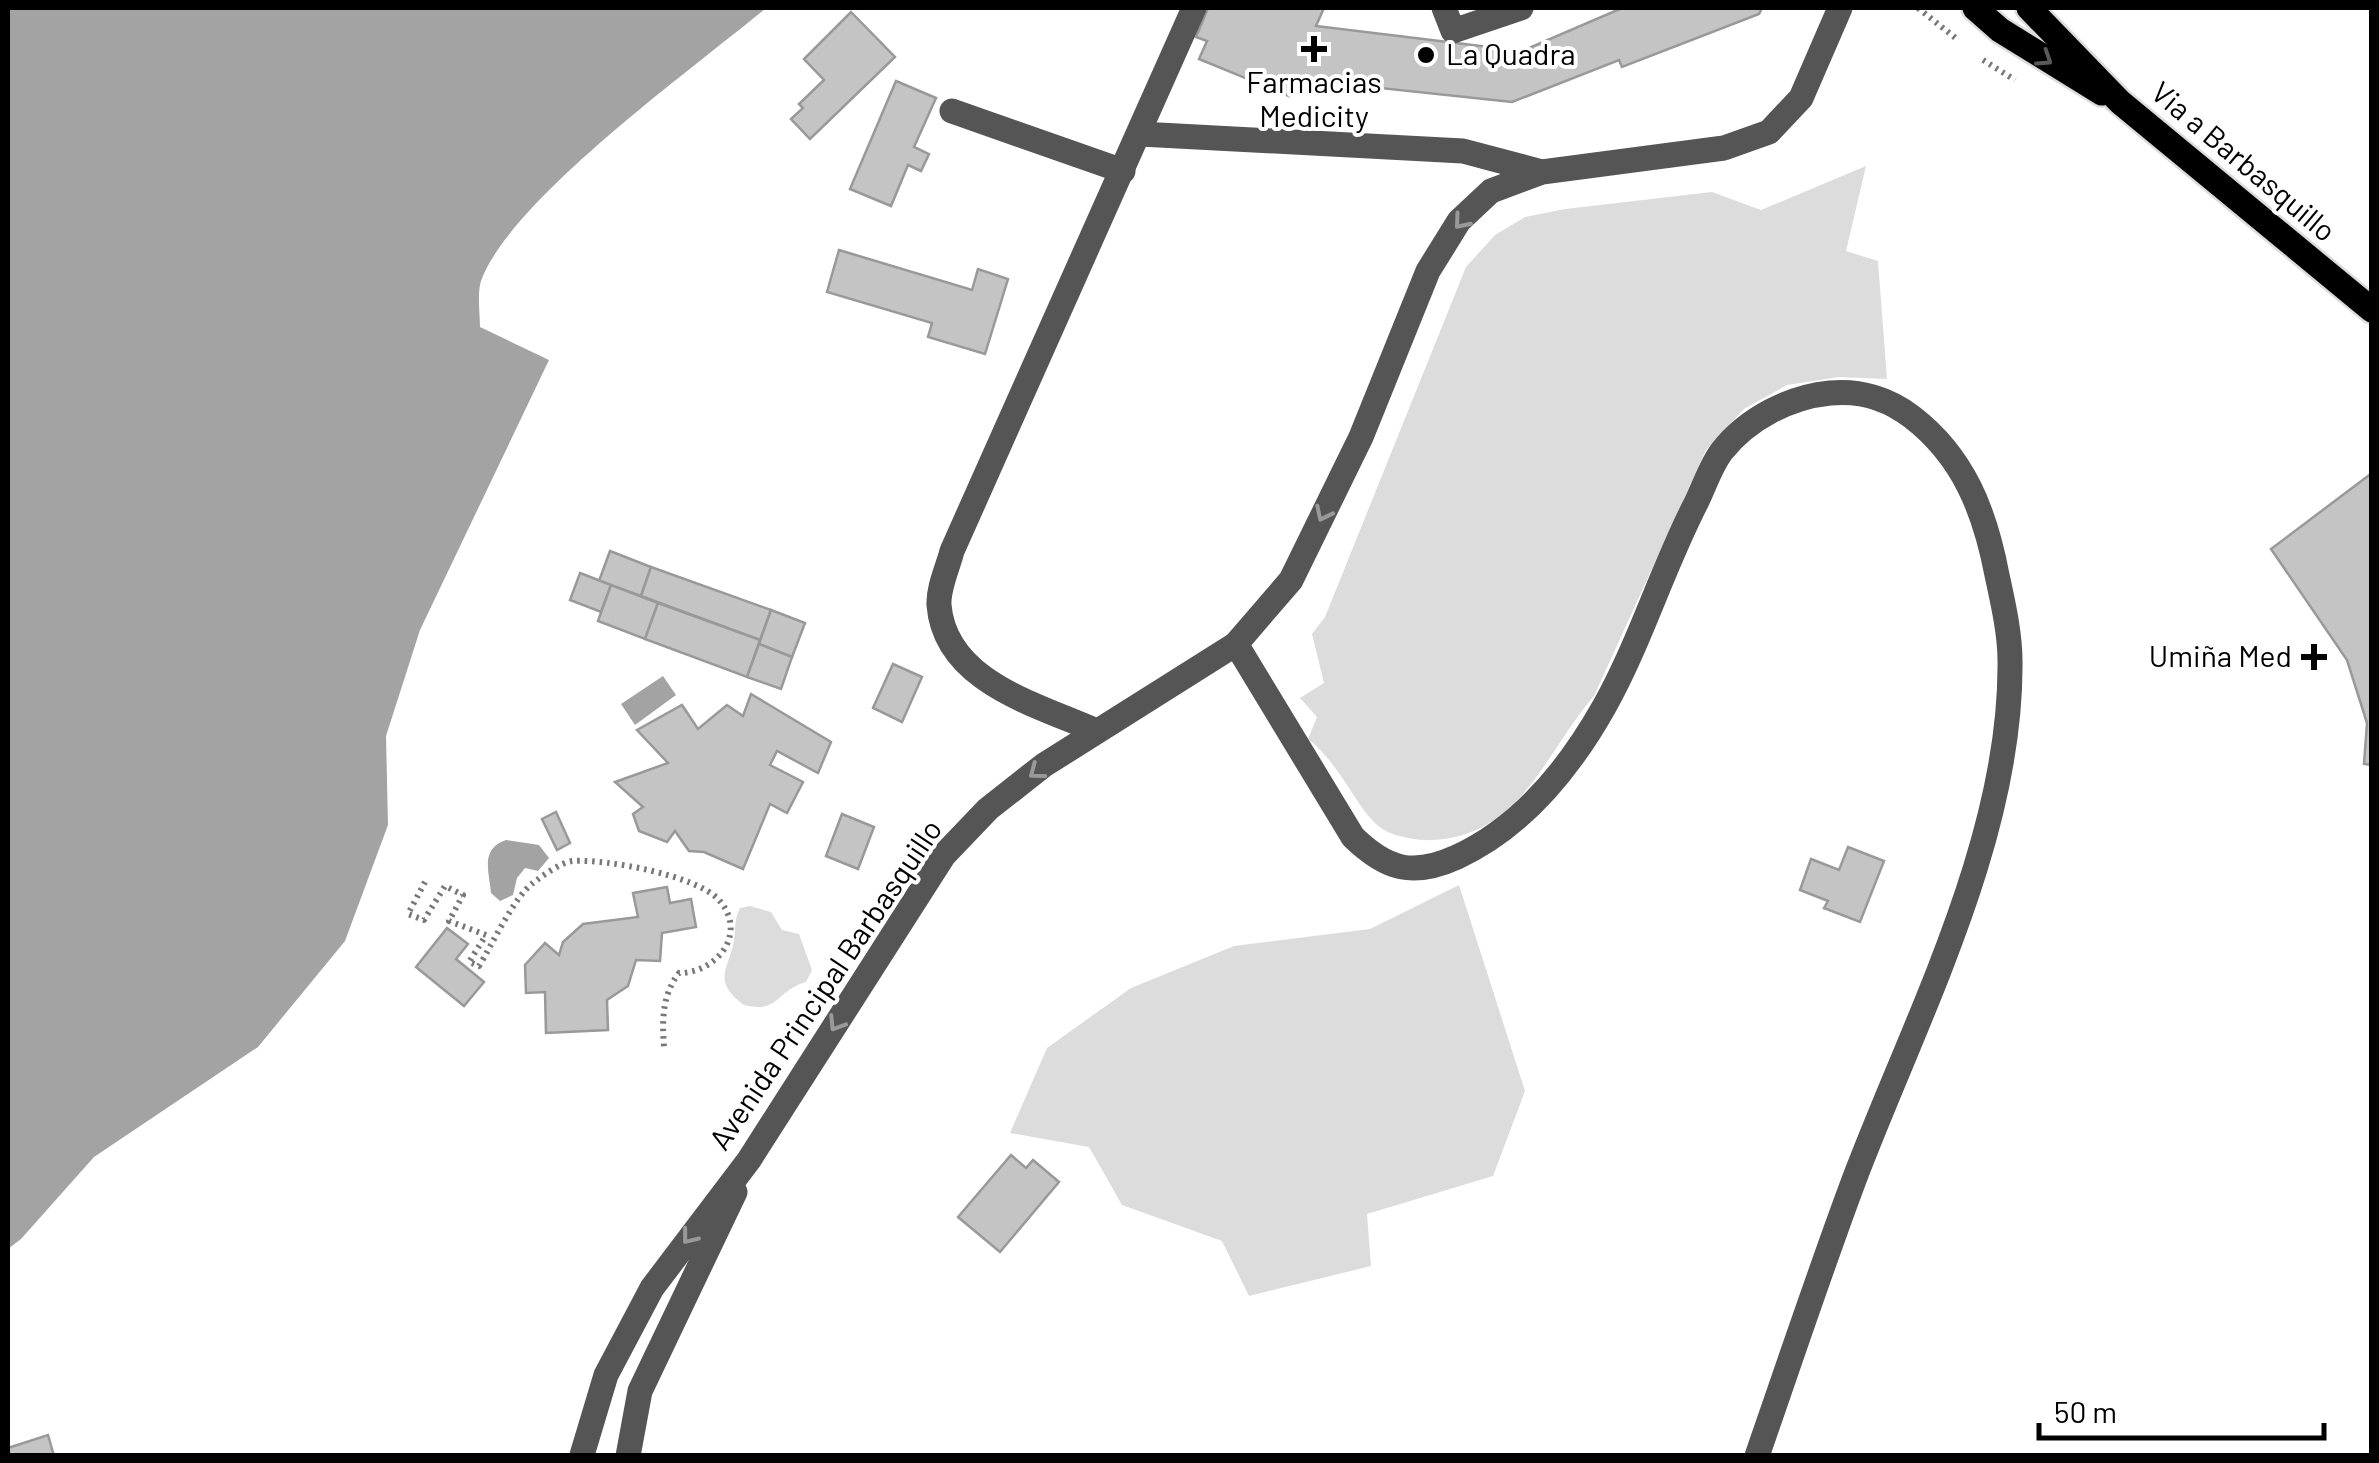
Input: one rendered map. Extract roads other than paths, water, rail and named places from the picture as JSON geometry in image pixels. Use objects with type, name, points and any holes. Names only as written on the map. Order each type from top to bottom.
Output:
[{"type":"main road","name":"Via a Barbasquillo","points":[[1975,8],[2000,30],[2120,102]]},
{"type":"main road","name":"Via a Barbasquillo","points":[[2029,8],[2120,102],[2372,310]]},
{"type":"street","points":[[1094,730],[969,669],[946,636],[939,601],[952,552],[1194,8]]},
{"type":"street","points":[[1444,8],[1454,31],[1521,8]]},
{"type":"street","name":"Avenida Principal Barbasquillo","points":[[582,1455],[615,1356],[652,1288],[749,1160],[944,855],[988,809],[1094,730],[1236,644],[1290,580],[1361,437],[1428,271],[1459,221],[1491,191],[1542,172],[1724,148],[1769,132],[1801,98],[1840,8]]},
{"type":"street","points":[[952,111],[1123,171]]},
{"type":"street","points":[[1140,134],[1463,152],[1542,172]]},
{"type":"street","points":[[1236,644],[1354,836],[1379,861],[1408,868],[1436,866],[1490,842],[1545,793],[1605,706],[1722,452],[1760,417],[1802,396],[1840,392],[1880,398],[1908,414],[1960,465],[1988,524],[2003,604],[2010,662],[1999,772],[1967,891],[1853,1182],[1757,1456]]},
{"type":"street","points":[[582,1455],[606,1449],[626,1456],[640,1391],[749,1160]]},
{"type":"street","points":[[615,1356],[650,1372]]},
{"type":"place","name":"Farmacias Medicity","points":[[1314,49]]},
{"type":"place","name":"La Quadra","points":[[1426,55]]},
{"type":"place","name":"Umiña Med","points":[[2314,657]]}]
